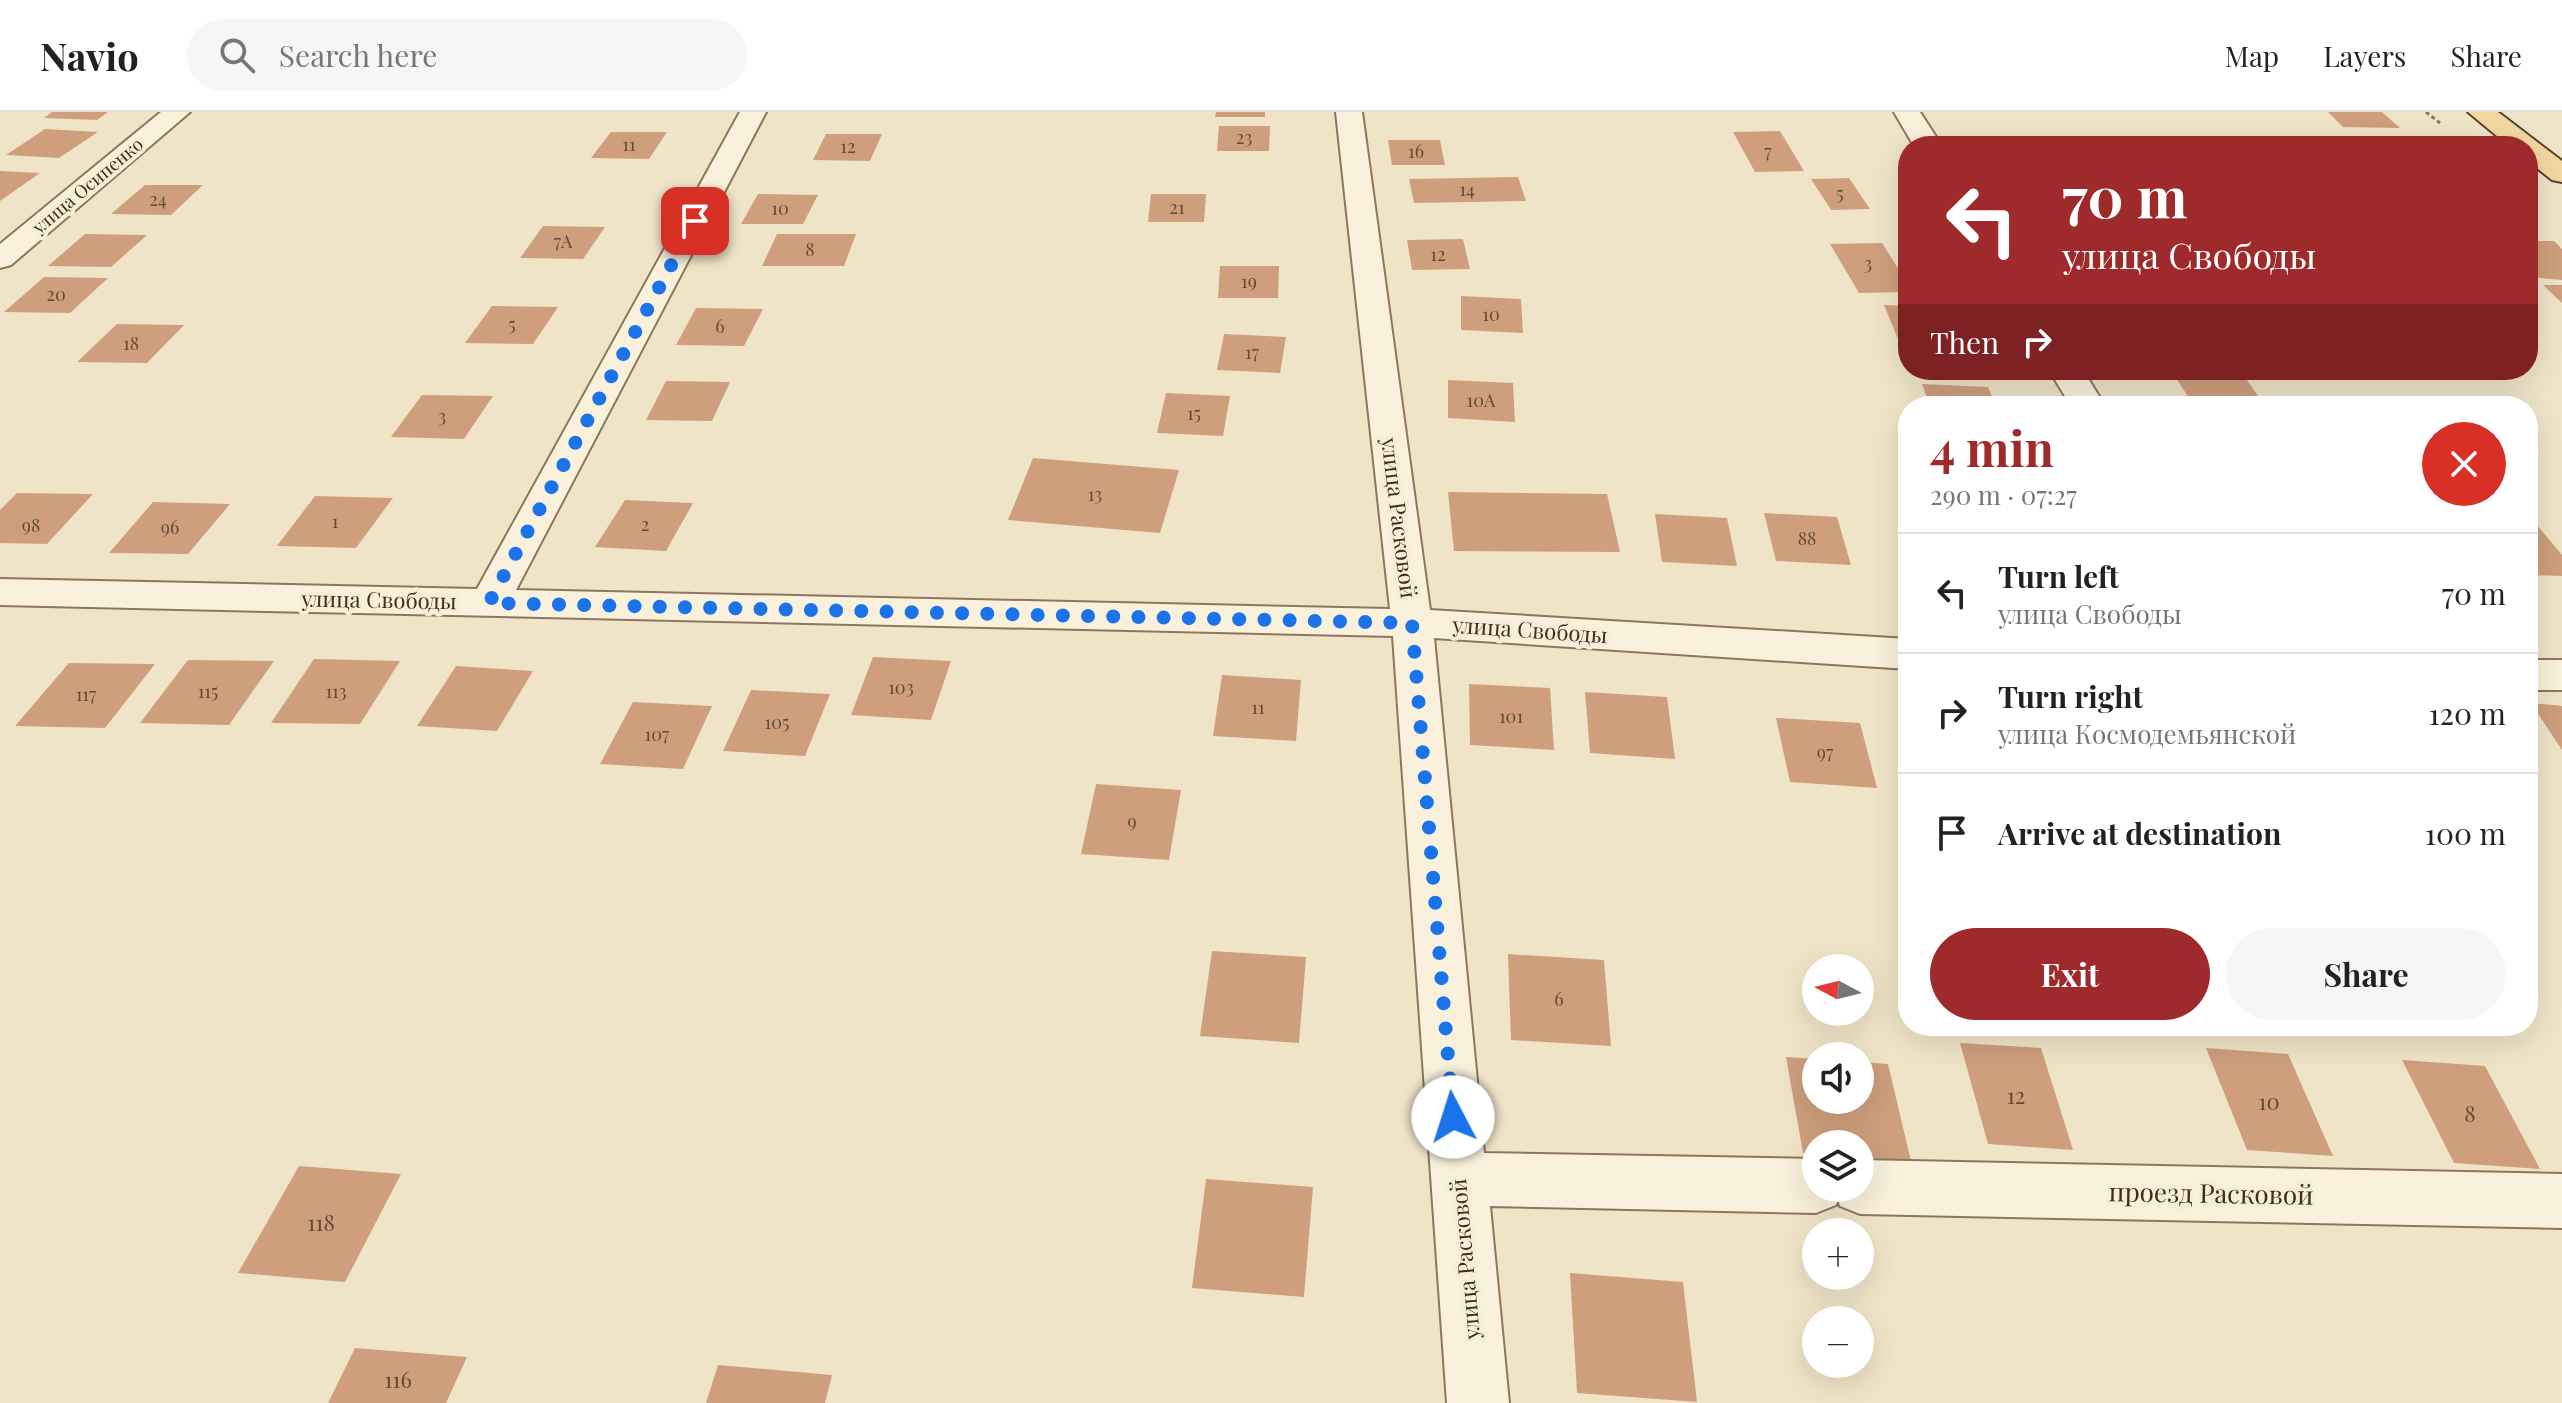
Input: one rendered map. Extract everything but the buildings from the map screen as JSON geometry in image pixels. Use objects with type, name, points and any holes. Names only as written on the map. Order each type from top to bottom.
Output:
[{"type":"main road","points":[[2481,112],[2513,136]]},
{"type":"main road","points":[[2538,155],[2562,174]]},
{"type":"street","name":"улица Осипенко","points":[[0,259],[177,112]]},
{"type":"street","points":[[489,603],[753,112]]},
{"type":"street","name":"улица Расковой","points":[[1349,112],[1412,623],[1478,1403]]},
{"type":"street","points":[[1907,112],[1922,136]]},
{"type":"street","name":"улица Свободы","points":[[0,592],[1412,623],[1898,653]]},
{"type":"street","points":[[2538,675],[2562,675]]},
{"type":"street","points":[[1458,1179],[1802,1186]]},
{"type":"street","name":"проезд Расковой","points":[[1874,1187],[2562,1201]]},
{"type":"route","points":[[695,221],[489,603],[1412,623],[1453,1117]]}]
